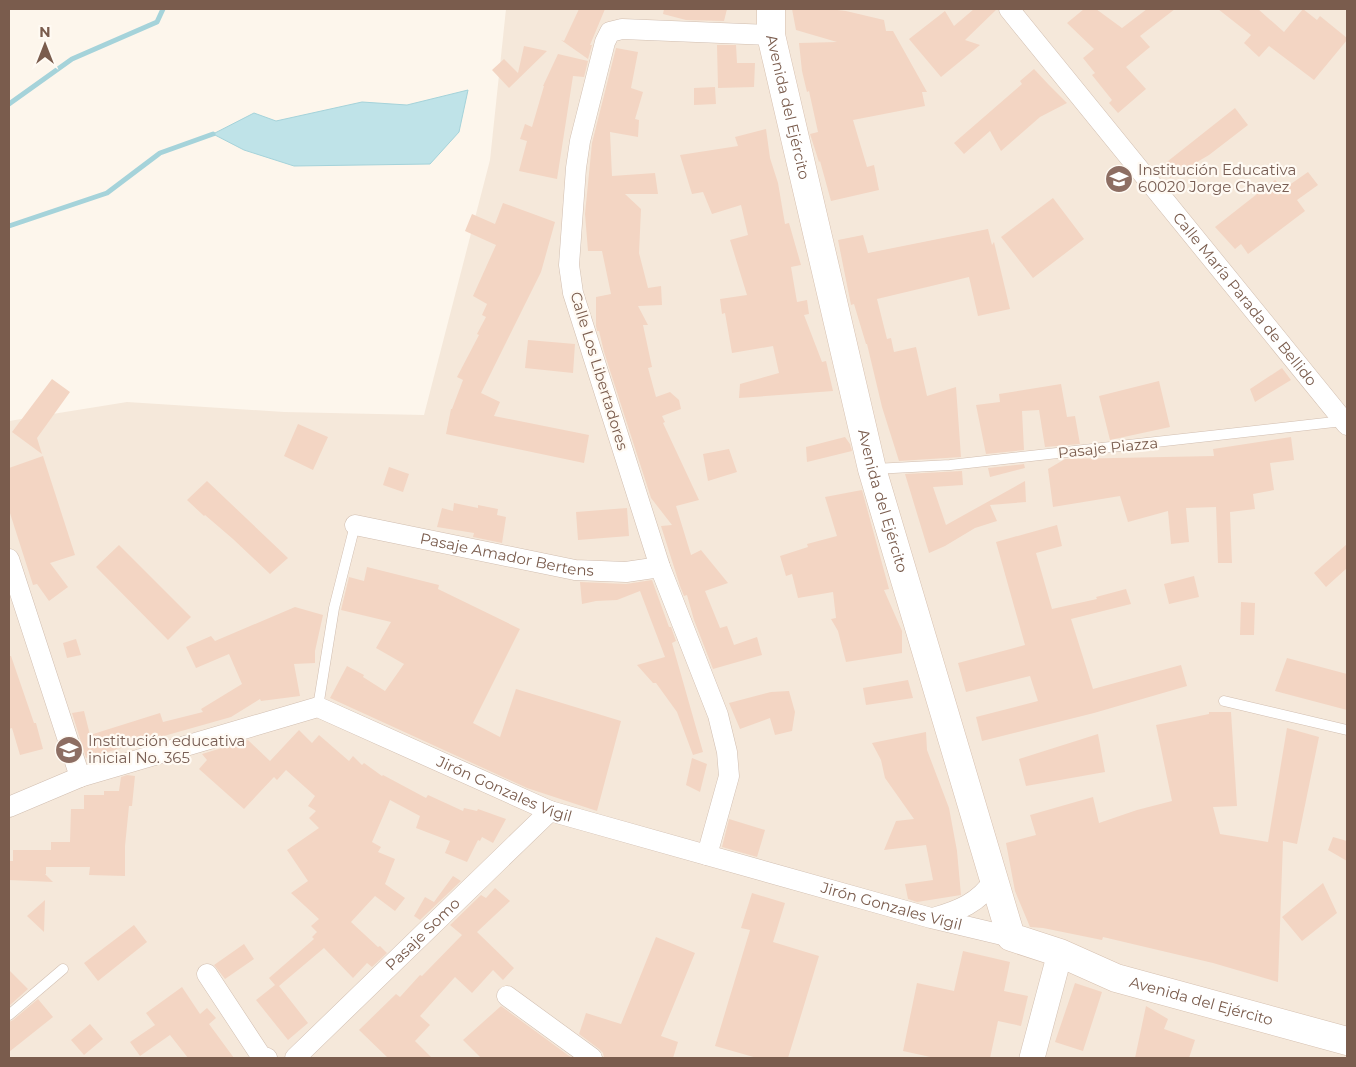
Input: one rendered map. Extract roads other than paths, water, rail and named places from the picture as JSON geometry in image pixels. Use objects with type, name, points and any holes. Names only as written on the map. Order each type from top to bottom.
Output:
[{"type":"main road","name":"Avenida del Ejército","points":[[771,22],[872,469],[1011,937],[1060,953],[1116,978],[1347,1041]]},
{"type":"main road","name":"Avenida del Ejército","points":[[1060,953],[1120,962],[1347,1024]]},
{"type":"street","name":"Calle María Parada de Bellido","points":[[1009,9],[1345,423]]},
{"type":"street","name":"Calle Los Libertadores","points":[[707,855],[729,776],[727,752],[718,715],[660,567],[573,293],[569,265],[576,168],[580,141],[605,42],[610,32],[622,29],[771,22]]},
{"type":"street","name":"Pasaje Amador Bertens","points":[[355,525],[575,570],[626,572],[660,567]]},
{"type":"street","points":[[9,559],[80,777]]},
{"type":"street","points":[[9,807],[80,777],[318,707]]},
{"type":"street","name":"Jirón Gonzales Vigil","points":[[318,707],[550,811],[931,918],[1011,937]]},
{"type":"street","name":"Pasaje Somo","points":[[296,1058],[550,811]]},
{"type":"street","points":[[931,918],[964,908],[986,892],[994,880]]},
{"type":"street","points":[[1032,1058],[1060,953]]},
{"type":"street","points":[[207,974],[262,1056],[267,1058]]},
{"type":"street","points":[[507,996],[592,1058]]},
{"type":"lane","name":"Pasaje Piazza","points":[[872,469],[950,466],[1345,423]]},
{"type":"lane","points":[[318,707],[334,608],[355,525]]},
{"type":"lane","points":[[1224,701],[1347,730]]},
{"type":"lane","points":[[9,1015],[63,969]]},
{"type":"water","points":[[468,90],[459,132],[430,164],[294,166],[244,150],[213,134],[254,113],[276,121],[362,102],[407,105]]},
{"type":"waterway","points":[[9,104],[72,59],[157,22],[163,9]]},
{"type":"waterway","points":[[9,226],[107,193],[160,153],[213,134]]},
{"type":"place","name":"Institución Educativa 60020 Jorge Chavez","points":[[1119,179]]},
{"type":"place","name":"Institución educativa inicial No. 365","points":[[69,750]]}]
